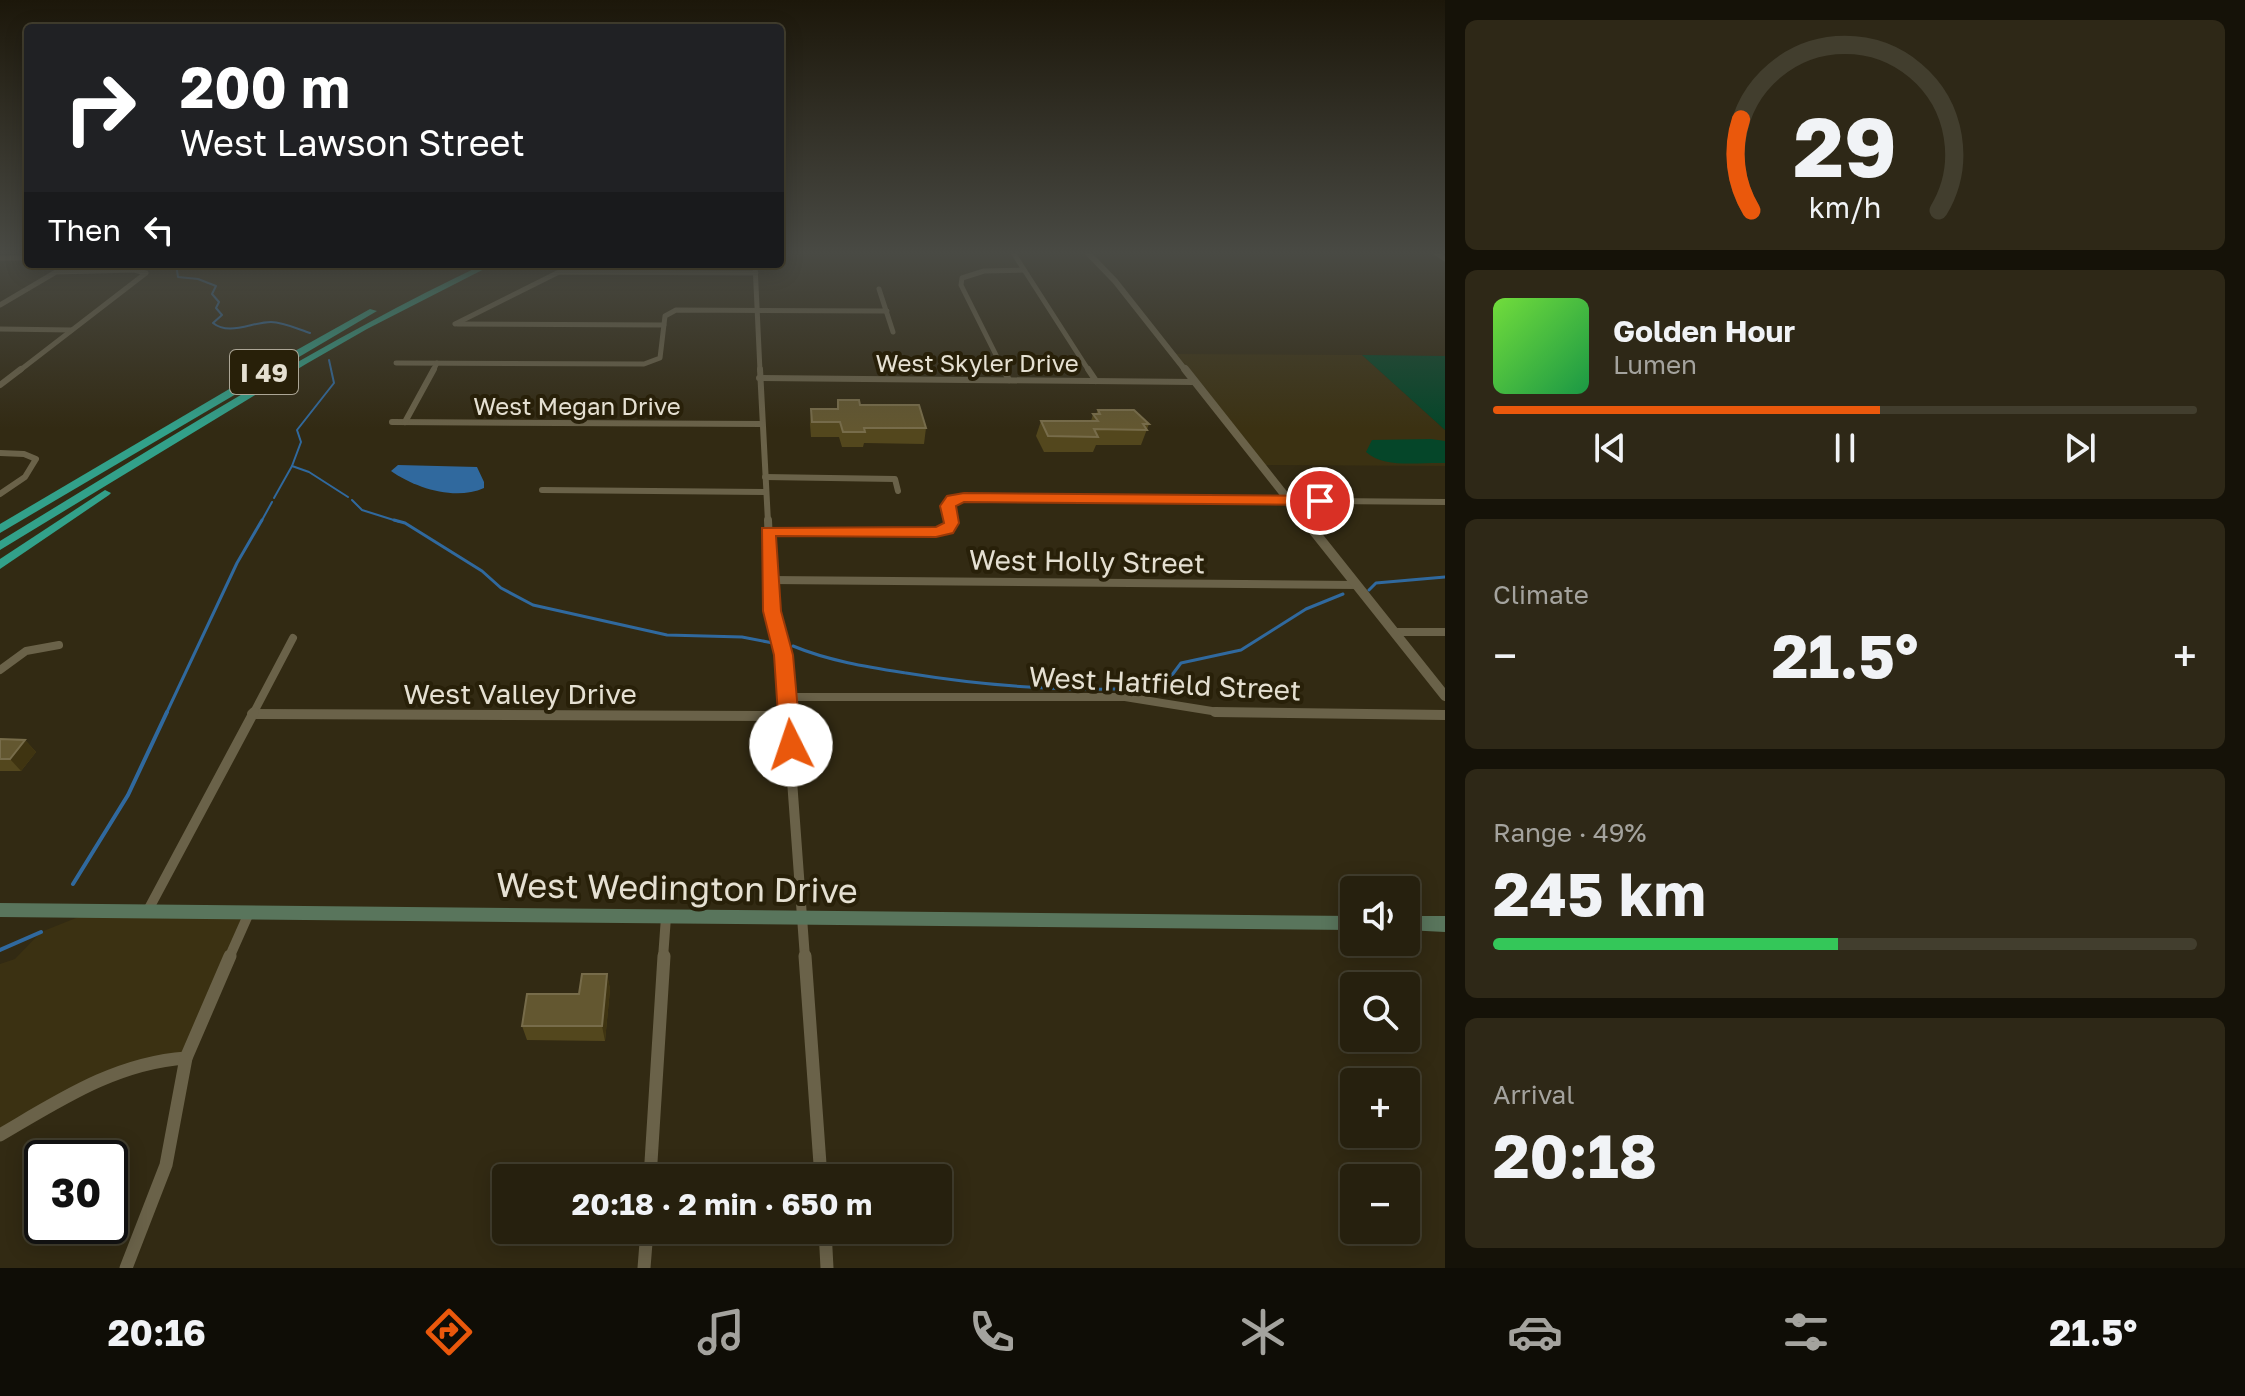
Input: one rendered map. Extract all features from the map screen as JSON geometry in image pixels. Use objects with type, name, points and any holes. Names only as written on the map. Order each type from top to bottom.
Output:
[{"type":"highway","name":"I 49","points":[[0,529],[334,332],[378,310]]},
{"type":"highway","name":"I 49","points":[[0,546],[250,393],[398,310]]},
{"type":"highway","points":[[0,564],[250,393]]},
{"type":"highway","points":[[0,518],[63,491]]},
{"type":"main road","name":"West Wedington Drive","points":[[0,910],[1340,923]]},
{"type":"main road","points":[[1420,923],[1445,924]]},
{"type":"street","points":[[0,385],[99,310]]},
{"type":"street","points":[[483,310],[455,324],[664,325]]},
{"type":"street","points":[[396,363],[654,362],[660,358],[665,316],[670,312],[749,310]]},
{"type":"street","points":[[757,310],[770,580],[787,697],[820,1164]]},
{"type":"street","points":[[780,310],[887,311],[893,332]]},
{"type":"street","points":[[974,310],[1009,380]]},
{"type":"street","points":[[1050,310],[1096,381]]},
{"type":"street","points":[[1138,310],[1445,696]]},
{"type":"street","points":[[0,329],[72,330]]},
{"type":"street","points":[[405,422],[437,363]]},
{"type":"street","name":"West Skyler Drive","points":[[759,378],[1194,382]]},
{"type":"street","name":"West Megan Drive","points":[[392,422],[762,424]]},
{"type":"street","points":[[0,453],[24,454],[36,459],[25,477],[0,494]]},
{"type":"street","points":[[765,477],[894,475],[898,491]]},
{"type":"street","points":[[542,490],[765,492]]},
{"type":"street","points":[[767,531],[936,532],[948,529],[952,523],[948,506],[952,500],[964,498],[1445,502]]},
{"type":"street","name":"West Holly Street","points":[[770,580],[1357,585]]},
{"type":"street","points":[[1394,632],[1445,632]]},
{"type":"street","points":[[147,913],[293,638]]},
{"type":"street","points":[[0,670],[17,653],[59,645]]},
{"type":"street","name":"West Hatfield Street","points":[[787,697],[1125,697],[1218,712],[1445,715]]},
{"type":"street","name":"West Valley Drive","points":[[252,714],[788,716]]},
{"type":"street","points":[[126,1268],[166,1165],[186,1058],[249,913]]},
{"type":"street","points":[[651,1164],[666,917]]},
{"type":"street","points":[[0,1135],[105,1076],[134,1064],[163,1058],[186,1058]]},
{"type":"street","points":[[644,1268],[646,1244]]},
{"type":"street","points":[[826,1244],[827,1268]]},
{"type":"shaded area","points":[[1174,354],[1362,355],[1445,430],[1445,466],[1260,465]]},
{"type":"shaded area","points":[[91,912],[249,913],[186,1058],[134,1064],[0,1135],[0,964],[15,959],[41,932]]},
{"type":"green space","points":[[1362,355],[1445,356],[1445,430]]},
{"type":"green space","points":[[1372,440],[1445,441],[1445,463],[1393,463],[1366,452]]},
{"type":"water","points":[[398,465],[477,467],[484,488],[461,493],[436,491],[412,483],[391,471]]},
{"type":"building","points":[[838,400],[859,400],[860,405],[919,405],[926,428],[864,428],[865,432],[843,432],[840,422],[812,422],[811,409],[838,409]]},
{"type":"building","points":[[1098,410],[1134,410],[1149,424],[1143,424],[1147,430],[1094,429],[1098,437],[1048,436],[1041,421],[1098,421],[1093,414],[1100,414]]},
{"type":"building","points":[[0,739],[25,740],[10,759],[0,759]]},
{"type":"building","points":[[582,974],[607,974],[602,1026],[522,1026],[527,994],[579,994]]},
{"type":"waterway","points":[[218,310],[222,315],[213,323],[219,327],[276,322],[310,333]]},
{"type":"waterway","points":[[292,466],[301,442],[297,430],[334,383],[329,360]]},
{"type":"waterway","points":[[274,498],[292,466]]},
{"type":"waterway","points":[[292,466],[309,472],[348,497]]},
{"type":"waterway","points":[[352,500],[362,510],[400,522]]},
{"type":"waterway","points":[[261,522],[272,502]]},
{"type":"waterway","points":[[166,714],[237,563],[262,520]]},
{"type":"waterway","points":[[394,520],[405,523],[482,571],[501,588],[533,605],[667,635],[742,637],[773,643]]},
{"type":"waterway","points":[[1369,590],[1376,583],[1445,577]]},
{"type":"waterway","points":[[793,646],[863,666],[970,682],[1067,689],[1163,687],[1181,663],[1241,650],[1306,609],[1343,594]]},
{"type":"waterway","points":[[73,884],[128,795],[167,712]]},
{"type":"waterway","points":[[0,950],[41,932]]},
{"type":"route","points":[[791,745],[783,655],[772,611],[767,531],[936,532],[948,529],[952,523],[948,506],[952,500],[964,498],[1320,501]]}]
